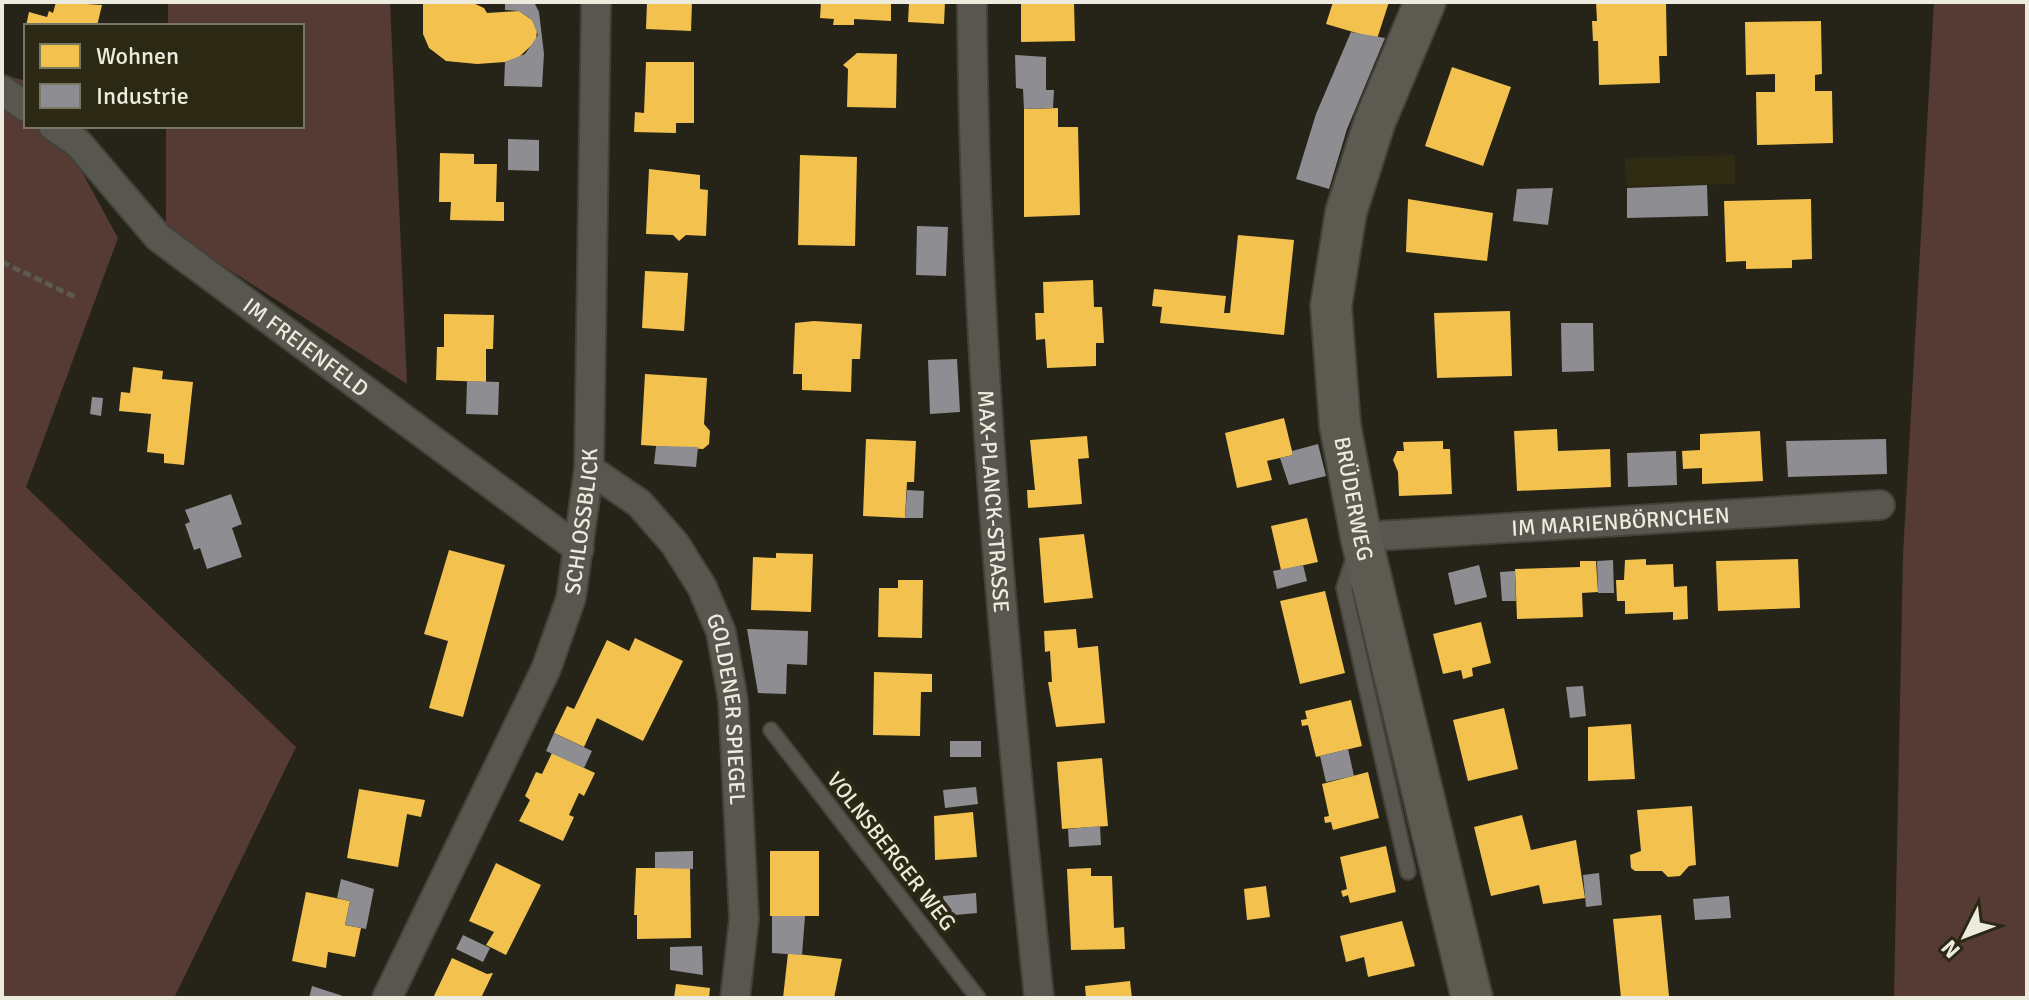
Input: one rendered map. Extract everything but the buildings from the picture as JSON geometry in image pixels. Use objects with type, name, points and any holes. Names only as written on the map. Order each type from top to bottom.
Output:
[{"type":"street","name":"SCHLOSSBLICK","points":[[387,998],[546,669],[571,598],[589,469],[596,2]]},
{"type":"street","name":"MAX-PLANCK-STRASSE","points":[[972,2],[972,115],[988,428],[1039,998]]},
{"type":"street","name":"BRÜDERWEG","points":[[1425,2],[1375,121],[1346,212],[1331,306],[1340,425],[1361,537],[1472,998]]},
{"type":"street","points":[[2,90],[24,106]]},
{"type":"street","name":"IM FREIENFELD","points":[[56,128],[78,143],[158,237],[579,549]]},
{"type":"street","name":"GOLDENER SPIEGEL","points":[[589,469],[639,503],[675,544],[702,587],[721,632],[733,700],[744,919],[735,998]]},
{"type":"street","name":"IM MARIENBÖRNCHEN","points":[[1361,537],[1880,505]]},
{"type":"lane","points":[[1361,537],[1344,588],[1408,872]]},
{"type":"lane","name":"VOLNSBERGER WEG","points":[[771,730],[978,998]]},
{"type":"path","points":[[2,262],[75,297]]},
{"type":"shaded area","points":[[168,2],[390,2],[407,384],[166,229],[166,128],[304,128],[304,24],[168,24]]},
{"type":"shaded area","points":[[1934,2],[2027,2],[2027,998],[1894,998],[1903,555]]},
{"type":"shaded area","points":[[2,74],[24,80],[24,128],[58,128],[118,238],[26,487],[296,747],[174,998],[2,998]]},
{"type":"shaded area","points":[[1735,155],[1735,184],[1626,186],[1625,158]]}]
